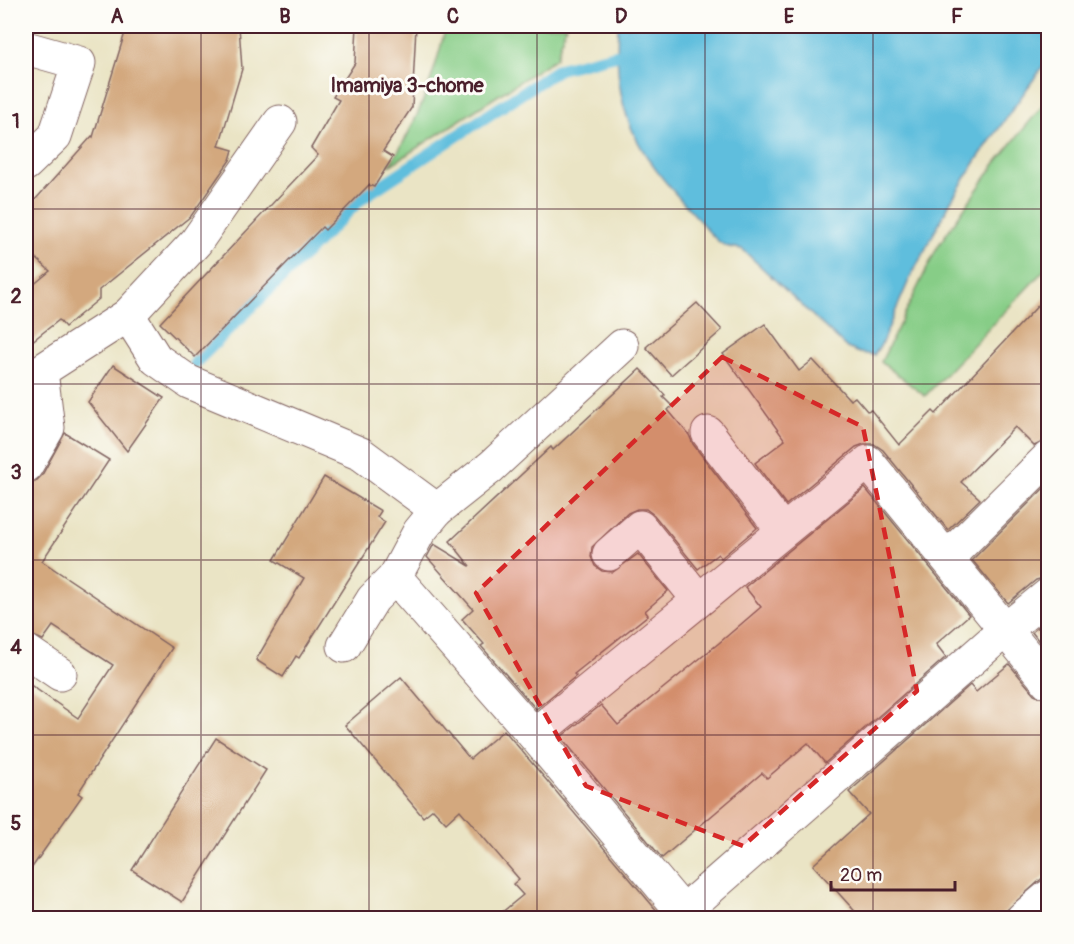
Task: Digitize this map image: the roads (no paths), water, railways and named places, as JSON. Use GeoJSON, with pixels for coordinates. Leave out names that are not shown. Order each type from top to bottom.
{"type":"FeatureCollection","features":[{"type":"Feature","properties":{"kind":"street"},"geometry":{"type":"LineString","coordinates":[[26,48],[79,63],[55,136],[26,164]]}},
{"type":"Feature","properties":{"kind":"street"},"geometry":{"type":"LineString","coordinates":[[26,466],[48,428],[33,368],[128,315],[196,242],[280,122]]}},
{"type":"Feature","properties":{"kind":"street"},"geometry":{"type":"LineString","coordinates":[[128,315],[156,359],[189,382],[361,454],[437,510]]}},
{"type":"Feature","properties":{"kind":"street"},"geometry":{"type":"LineString","coordinates":[[344,646],[373,599],[395,577],[419,532],[437,510],[491,467],[622,346]]}},
{"type":"Feature","properties":{"kind":"street"},"geometry":{"type":"LineString","coordinates":[[708,433],[783,531]]}},
{"type":"Feature","properties":{"kind":"street"},"geometry":{"type":"LineString","coordinates":[[947,558],[1048,458]]}},
{"type":"Feature","properties":{"kind":"street"},"geometry":{"type":"LineString","coordinates":[[534,735],[868,462],[1048,682]]}},
{"type":"Feature","properties":{"kind":"street"},"geometry":{"type":"LineString","coordinates":[[609,554],[640,527],[698,599]]}},
{"type":"Feature","properties":{"kind":"street"},"geometry":{"type":"LineString","coordinates":[[395,577],[534,735],[680,915],[1005,630],[1048,595]]}},
{"type":"Feature","properties":{"kind":"street"},"geometry":{"type":"LineString","coordinates":[[26,651],[60,674]]}},
{"type":"Feature","properties":{"kind":"street"},"geometry":{"type":"LineString","coordinates":[[1023,918],[1048,897]]}},
{"type":"Feature","properties":{"kind":"water"},"geometry":{"type":"Polygon","coordinates":[[[618,26],[1048,26],[1048,59],[978,158],[951,201],[909,280],[881,345],[874,355],[847,348],[742,249],[726,246],[715,239],[655,169],[631,128],[624,106],[619,83],[618,26]]]}},
{"type":"Feature","properties":{"kind":"waterway"},"geometry":{"type":"LineString","coordinates":[[195,363],[362,198],[559,69],[616,55]]}},
{"type":"Feature","properties":{"kind":"district","name":"Imamiya 3-chome"},"geometry":{"type":"Point","coordinates":[407,85]}}]}
